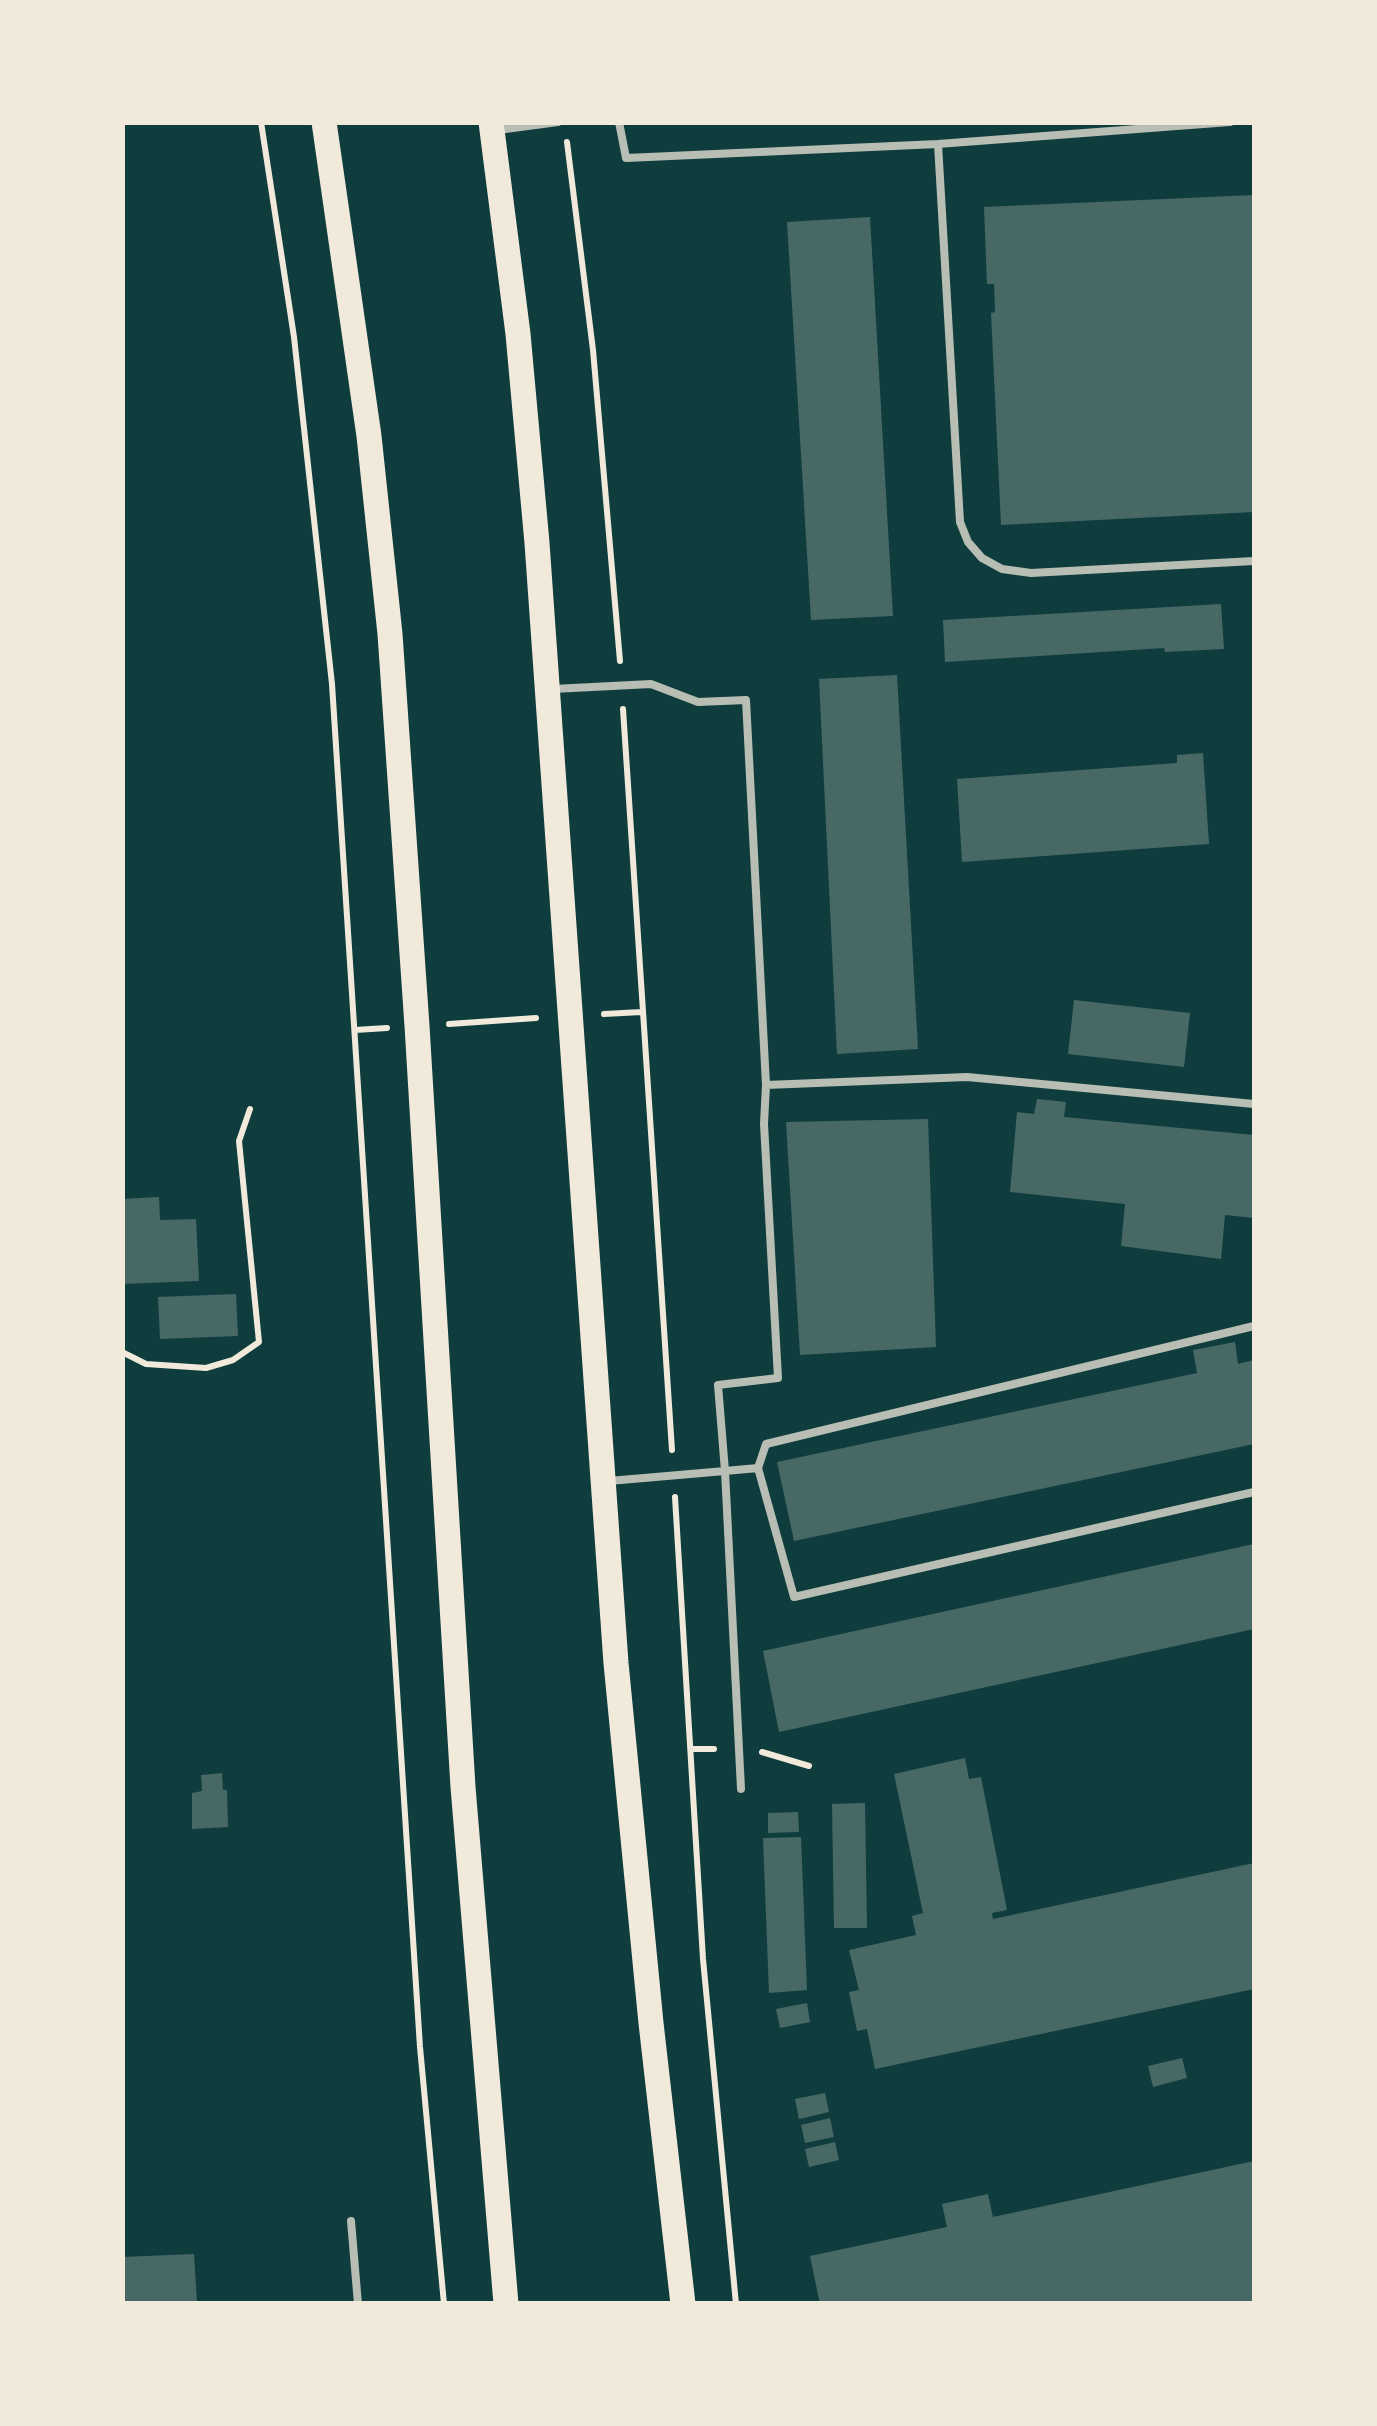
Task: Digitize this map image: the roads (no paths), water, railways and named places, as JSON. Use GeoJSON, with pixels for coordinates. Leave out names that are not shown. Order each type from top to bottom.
{"type":"FeatureCollection","features":[{"type":"Feature","properties":{"kind":"main road"},"geometry":{"type":"LineString","coordinates":[[324,122],[369,436],[390,634],[463,1787],[506,2304]]}},
{"type":"Feature","properties":{"kind":"main road"},"geometry":{"type":"LineString","coordinates":[[491,127],[528,434],[601,1482],[649,2004],[684,2304]]}},
{"type":"Feature","properties":{"kind":"lane"},"geometry":{"type":"LineString","coordinates":[[491,127],[558,122]]}},
{"type":"Feature","properties":{"kind":"lane"},"geometry":{"type":"LineString","coordinates":[[619,122],[626,158],[938,144],[1230,122]]}},
{"type":"Feature","properties":{"kind":"lane"},"geometry":{"type":"LineString","coordinates":[[938,144],[960,522],[968,542],[982,558],[1002,568],[1031,573],[1254,560]]}},
{"type":"Feature","properties":{"kind":"lane"},"geometry":{"type":"LineString","coordinates":[[548,689],[651,684],[698,702],[746,700],[778,1378],[718,1385],[742,1789]]}},
{"type":"Feature","properties":{"kind":"lane"},"geometry":{"type":"LineString","coordinates":[[766,1085],[966,1077],[1254,1104]]}},
{"type":"Feature","properties":{"kind":"lane"},"geometry":{"type":"LineString","coordinates":[[1254,1326],[766,1444],[758,1468],[794,1597],[1254,1492]]}},
{"type":"Feature","properties":{"kind":"lane"},"geometry":{"type":"LineString","coordinates":[[601,1482],[758,1468]]}},
{"type":"Feature","properties":{"kind":"lane"},"geometry":{"type":"LineString","coordinates":[[350,2221],[358,2304]]}}]}
